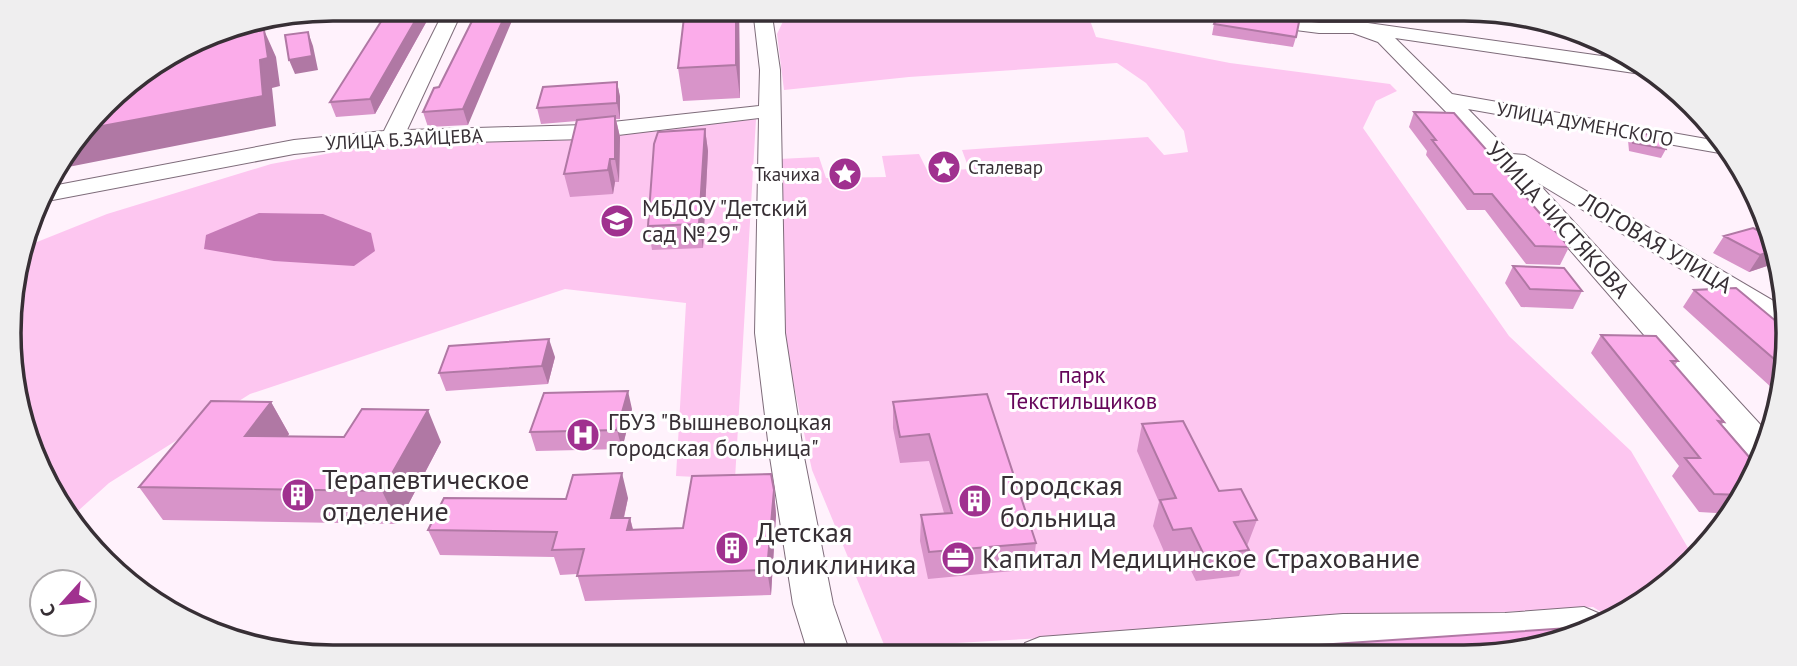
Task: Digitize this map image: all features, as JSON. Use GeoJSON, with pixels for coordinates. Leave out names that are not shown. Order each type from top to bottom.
{"type":"FeatureCollection","features":[{"type":"Feature","properties":{"kind":"street"},"geometry":{"type":"LineString","coordinates":[[392,137],[448,21]]}},
{"type":"Feature","properties":{"kind":"street"},"geometry":{"type":"LineString","coordinates":[[764,21],[770,70],[770,333],[787,457],[813,604],[826,645]]}},
{"type":"Feature","properties":{"kind":"street"},"geometry":{"type":"LineString","coordinates":[[1264,21],[1319,28],[1352,27],[1624,66]]}},
{"type":"Feature","properties":{"kind":"street"},"geometry":{"type":"LineString","coordinates":[[1352,27],[1360,21]]}},
{"type":"Feature","properties":{"kind":"street","name":"УЛИЦА ЧИСТЯКОВА"},"geometry":{"type":"LineString","coordinates":[[1352,27],[1385,38],[1492,146],[1756,441]]}},
{"type":"Feature","properties":{"kind":"street","name":"УЛИЦА ДУМЕНСКОГО"},"geometry":{"type":"LineString","coordinates":[[1445,99],[1715,147]]}},
{"type":"Feature","properties":{"kind":"street","name":"УЛИЦА Б.ЗАЙЦЕВА"},"geometry":{"type":"LineString","coordinates":[[54,193],[294,147],[392,137],[585,132],[768,111]]}},
{"type":"Feature","properties":{"kind":"street","name":"ЛОГОВАЯ УЛИЦА"},"geometry":{"type":"LineString","coordinates":[[1492,146],[1775,314]]}},
{"type":"Feature","properties":{"kind":"street"},"geometry":{"type":"LineString","coordinates":[[1179,645],[1343,632],[1561,629]]}},
{"type":"Feature","properties":{"kind":"green space","name":"парк Текстильщиков"},"geometry":{"type":"Polygon","coordinates":[[[783,21],[1090,21],[1096,37],[1230,63],[1390,84],[1397,91],[1376,101],[1363,128],[1509,336],[1631,451],[1689,550],[1654,581],[1602,613],[1593,607],[884,645],[812,470],[783,335],[779,159],[819,157],[826,178],[886,177],[882,156],[919,154],[928,172],[969,169],[962,150],[1148,137],[1164,155],[1188,152],[1184,131],[1146,83],[1117,63],[909,77],[784,90],[777,34],[783,21]]]}},
{"type":"Feature","properties":{"kind":"green space"},"geometry":{"type":"Polygon","coordinates":[[[756,119],[735,479],[676,476],[686,303],[565,289],[250,394],[109,483],[77,511],[53,471],[27,394],[22,353],[22,313],[27,272],[35,243],[107,214],[271,164],[391,142],[577,140],[756,119]]]}},
{"type":"Feature","properties":{"kind":"shaded area"},"geometry":{"type":"Polygon","coordinates":[[[259,213],[323,214],[371,233],[375,251],[354,266],[274,261],[204,249],[206,235],[259,213]]]}},
{"type":"Feature","properties":{"kind":"building"},"geometry":{"type":"Polygon","coordinates":[[[381,21],[415,21],[370,99],[330,102],[381,21]]]}},
{"type":"Feature","properties":{"kind":"building"},"geometry":{"type":"Polygon","coordinates":[[[472,21],[503,21],[463,109],[423,112],[434,88],[439,87],[472,21]]]}},
{"type":"Feature","properties":{"kind":"building"},"geometry":{"type":"Polygon","coordinates":[[[684,21],[736,21],[736,65],[678,68],[684,21]]]}},
{"type":"Feature","properties":{"kind":"building"},"geometry":{"type":"Polygon","coordinates":[[[1215,21],[1299,22],[1296,37],[1214,24],[1215,21]]]}},
{"type":"Feature","properties":{"kind":"building"},"geometry":{"type":"Polygon","coordinates":[[[264,30],[268,58],[260,60],[263,96],[98,127],[143,85],[177,63],[214,45],[264,30]]]}},
{"type":"Feature","properties":{"kind":"building"},"geometry":{"type":"Polygon","coordinates":[[[308,32],[312,56],[289,60],[285,35],[308,32]]]}},
{"type":"Feature","properties":{"kind":"building"},"geometry":{"type":"Polygon","coordinates":[[[617,82],[617,103],[537,108],[543,87],[617,82]]]}},
{"type":"Feature","properties":{"kind":"building"},"geometry":{"type":"Polygon","coordinates":[[[1414,112],[1454,113],[1569,247],[1535,246],[1492,194],[1474,194],[1414,112]]]}},
{"type":"Feature","properties":{"kind":"building"},"geometry":{"type":"Polygon","coordinates":[[[615,116],[615,159],[610,159],[608,170],[564,174],[577,120],[615,116]]]}},
{"type":"Feature","properties":{"kind":"building"},"geometry":{"type":"Polygon","coordinates":[[[705,129],[699,224],[648,226],[654,144],[658,132],[705,129]]]}},
{"type":"Feature","properties":{"kind":"building"},"geometry":{"type":"Polygon","coordinates":[[[1632,132],[1664,137],[1666,149],[1633,143],[1632,132]]]}},
{"type":"Feature","properties":{"kind":"building"},"geometry":{"type":"Polygon","coordinates":[[[1753,228],[1758,230],[1765,253],[1760,255],[1724,236],[1753,228]]]}},
{"type":"Feature","properties":{"kind":"building"},"geometry":{"type":"Polygon","coordinates":[[[1513,266],[1564,268],[1582,291],[1530,289],[1513,266]]]}},
{"type":"Feature","properties":{"kind":"building"},"geometry":{"type":"Polygon","coordinates":[[[1736,288],[1775,321],[1774,359],[1694,290],[1736,288]]]}},
{"type":"Feature","properties":{"kind":"building"},"geometry":{"type":"Polygon","coordinates":[[[1601,335],[1656,336],[1678,361],[1671,361],[1724,422],[1718,421],[1750,458],[1730,495],[1714,494],[1685,458],[1700,458],[1601,335]]]}},
{"type":"Feature","properties":{"kind":"building"},"geometry":{"type":"Polygon","coordinates":[[[549,339],[542,366],[439,373],[449,346],[549,339]]]}},
{"type":"Feature","properties":{"kind":"building"},"geometry":{"type":"Polygon","coordinates":[[[628,391],[617,430],[530,432],[544,393],[628,391]]]}},
{"type":"Feature","properties":{"kind":"building","name":"Городская больница"},"geometry":{"type":"Polygon","coordinates":[[[987,394],[1036,543],[929,552],[921,515],[952,513],[929,434],[900,437],[893,402],[987,394]]]}},
{"type":"Feature","properties":{"kind":"building"},"geometry":{"type":"Polygon","coordinates":[[[211,401],[271,402],[245,436],[344,437],[362,409],[428,410],[382,491],[139,487],[211,401]]]}},
{"type":"Feature","properties":{"kind":"building"},"geometry":{"type":"Polygon","coordinates":[[[1183,421],[1219,491],[1241,489],[1257,520],[1234,522],[1249,550],[1204,555],[1191,528],[1173,530],[1160,500],[1176,498],[1142,424],[1183,421]]]}},
{"type":"Feature","properties":{"kind":"building"},"geometry":{"type":"Polygon","coordinates":[[[622,473],[611,518],[630,518],[627,530],[683,528],[692,476],[771,474],[774,490],[767,570],[577,576],[584,549],[552,550],[557,532],[428,530],[444,498],[566,499],[573,475],[622,473]]]}},
{"type":"Feature","properties":{"kind":"building"},"geometry":{"type":"Polygon","coordinates":[[[1563,628],[1525,639],[1484,644],[1317,645],[1563,628]]]}},
{"type":"Feature","properties":{"kind":"place","name":"Сталевар"},"geometry":{"type":"Point","coordinates":[944,167]}},
{"type":"Feature","properties":{"kind":"place","name":"Ткачиха"},"geometry":{"type":"Point","coordinates":[845,174]}},
{"type":"Feature","properties":{"kind":"place","name":"МБДОУ \"Детский сад №29\""},"geometry":{"type":"Point","coordinates":[617,221]}},
{"type":"Feature","properties":{"kind":"place","name":"ГБУЗ \"Вышневолоцкая городская больница\""},"geometry":{"type":"Point","coordinates":[583,435]}},
{"type":"Feature","properties":{"kind":"place","name":"Терапевтическое отделение"},"geometry":{"type":"Point","coordinates":[298,495]}},
{"type":"Feature","properties":{"kind":"place","name":"Городская больница"},"geometry":{"type":"Point","coordinates":[975,501]}},
{"type":"Feature","properties":{"kind":"place","name":"Детская поликлиника"},"geometry":{"type":"Point","coordinates":[732,548]}},
{"type":"Feature","properties":{"kind":"place","name":"Капитал Медицинское Страхование"},"geometry":{"type":"Point","coordinates":[958,558]}}]}
